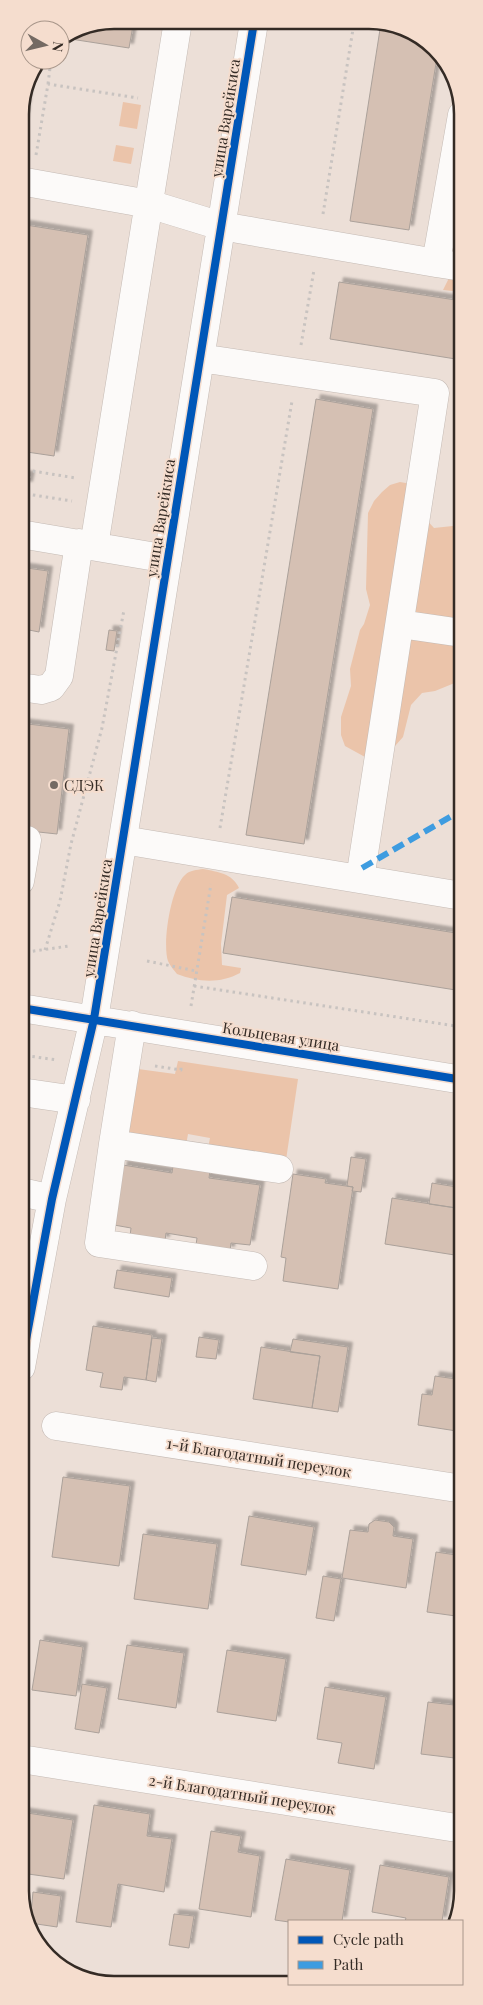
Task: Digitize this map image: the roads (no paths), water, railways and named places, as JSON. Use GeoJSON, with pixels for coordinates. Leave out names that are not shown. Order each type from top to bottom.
{"type":"FeatureCollection","features":[{"type":"Feature","properties":{"kind":"street"},"geometry":{"type":"LineString","coordinates":[[29,688],[41,690],[51,688],[60,676],[86,544],[104,482],[177,29]]}},
{"type":"Feature","properties":{"kind":"street","name":"улица Варейкиса"},"geometry":{"type":"LineString","coordinates":[[29,1323],[52,1199],[94,1019],[253,29]]}},
{"type":"Feature","properties":{"kind":"street"},"geometry":{"type":"LineString","coordinates":[[29,183],[149,204],[221,226],[449,265],[454,207]]}},
{"type":"Feature","properties":{"kind":"street"},"geometry":{"type":"LineString","coordinates":[[200,358],[435,393],[360,879]]}},
{"type":"Feature","properties":{"kind":"street"},"geometry":{"type":"LineString","coordinates":[[29,535],[168,559]]}},
{"type":"Feature","properties":{"kind":"street"},"geometry":{"type":"LineString","coordinates":[[400,624],[454,632]]}},
{"type":"Feature","properties":{"kind":"street"},"geometry":{"type":"LineString","coordinates":[[123,840],[454,895]]}},
{"type":"Feature","properties":{"kind":"street","name":"Кольцевая улица"},"geometry":{"type":"LineString","coordinates":[[29,1009],[454,1079]]}},
{"type":"Feature","properties":{"kind":"street"},"geometry":{"type":"LineString","coordinates":[[132,1025],[98,1243],[253,1266]]}},
{"type":"Feature","properties":{"kind":"street"},"geometry":{"type":"LineString","coordinates":[[29,1093],[76,1100]]}},
{"type":"Feature","properties":{"kind":"street"},"geometry":{"type":"LineString","coordinates":[[114,1144],[279,1169]]}},
{"type":"Feature","properties":{"kind":"street"},"geometry":{"type":"LineString","coordinates":[[29,1195],[52,1199]]}},
{"type":"Feature","properties":{"kind":"street","name":"1-й Благодатный переулок"},"geometry":{"type":"LineString","coordinates":[[56,1426],[454,1488]]}},
{"type":"Feature","properties":{"kind":"street","name":"2-й Благодатный переулок"},"geometry":{"type":"LineString","coordinates":[[29,1760],[454,1828]]}},
{"type":"Feature","properties":{"kind":"place","name":"СДЭК"},"geometry":{"type":"Point","coordinates":[54,785]}}]}
